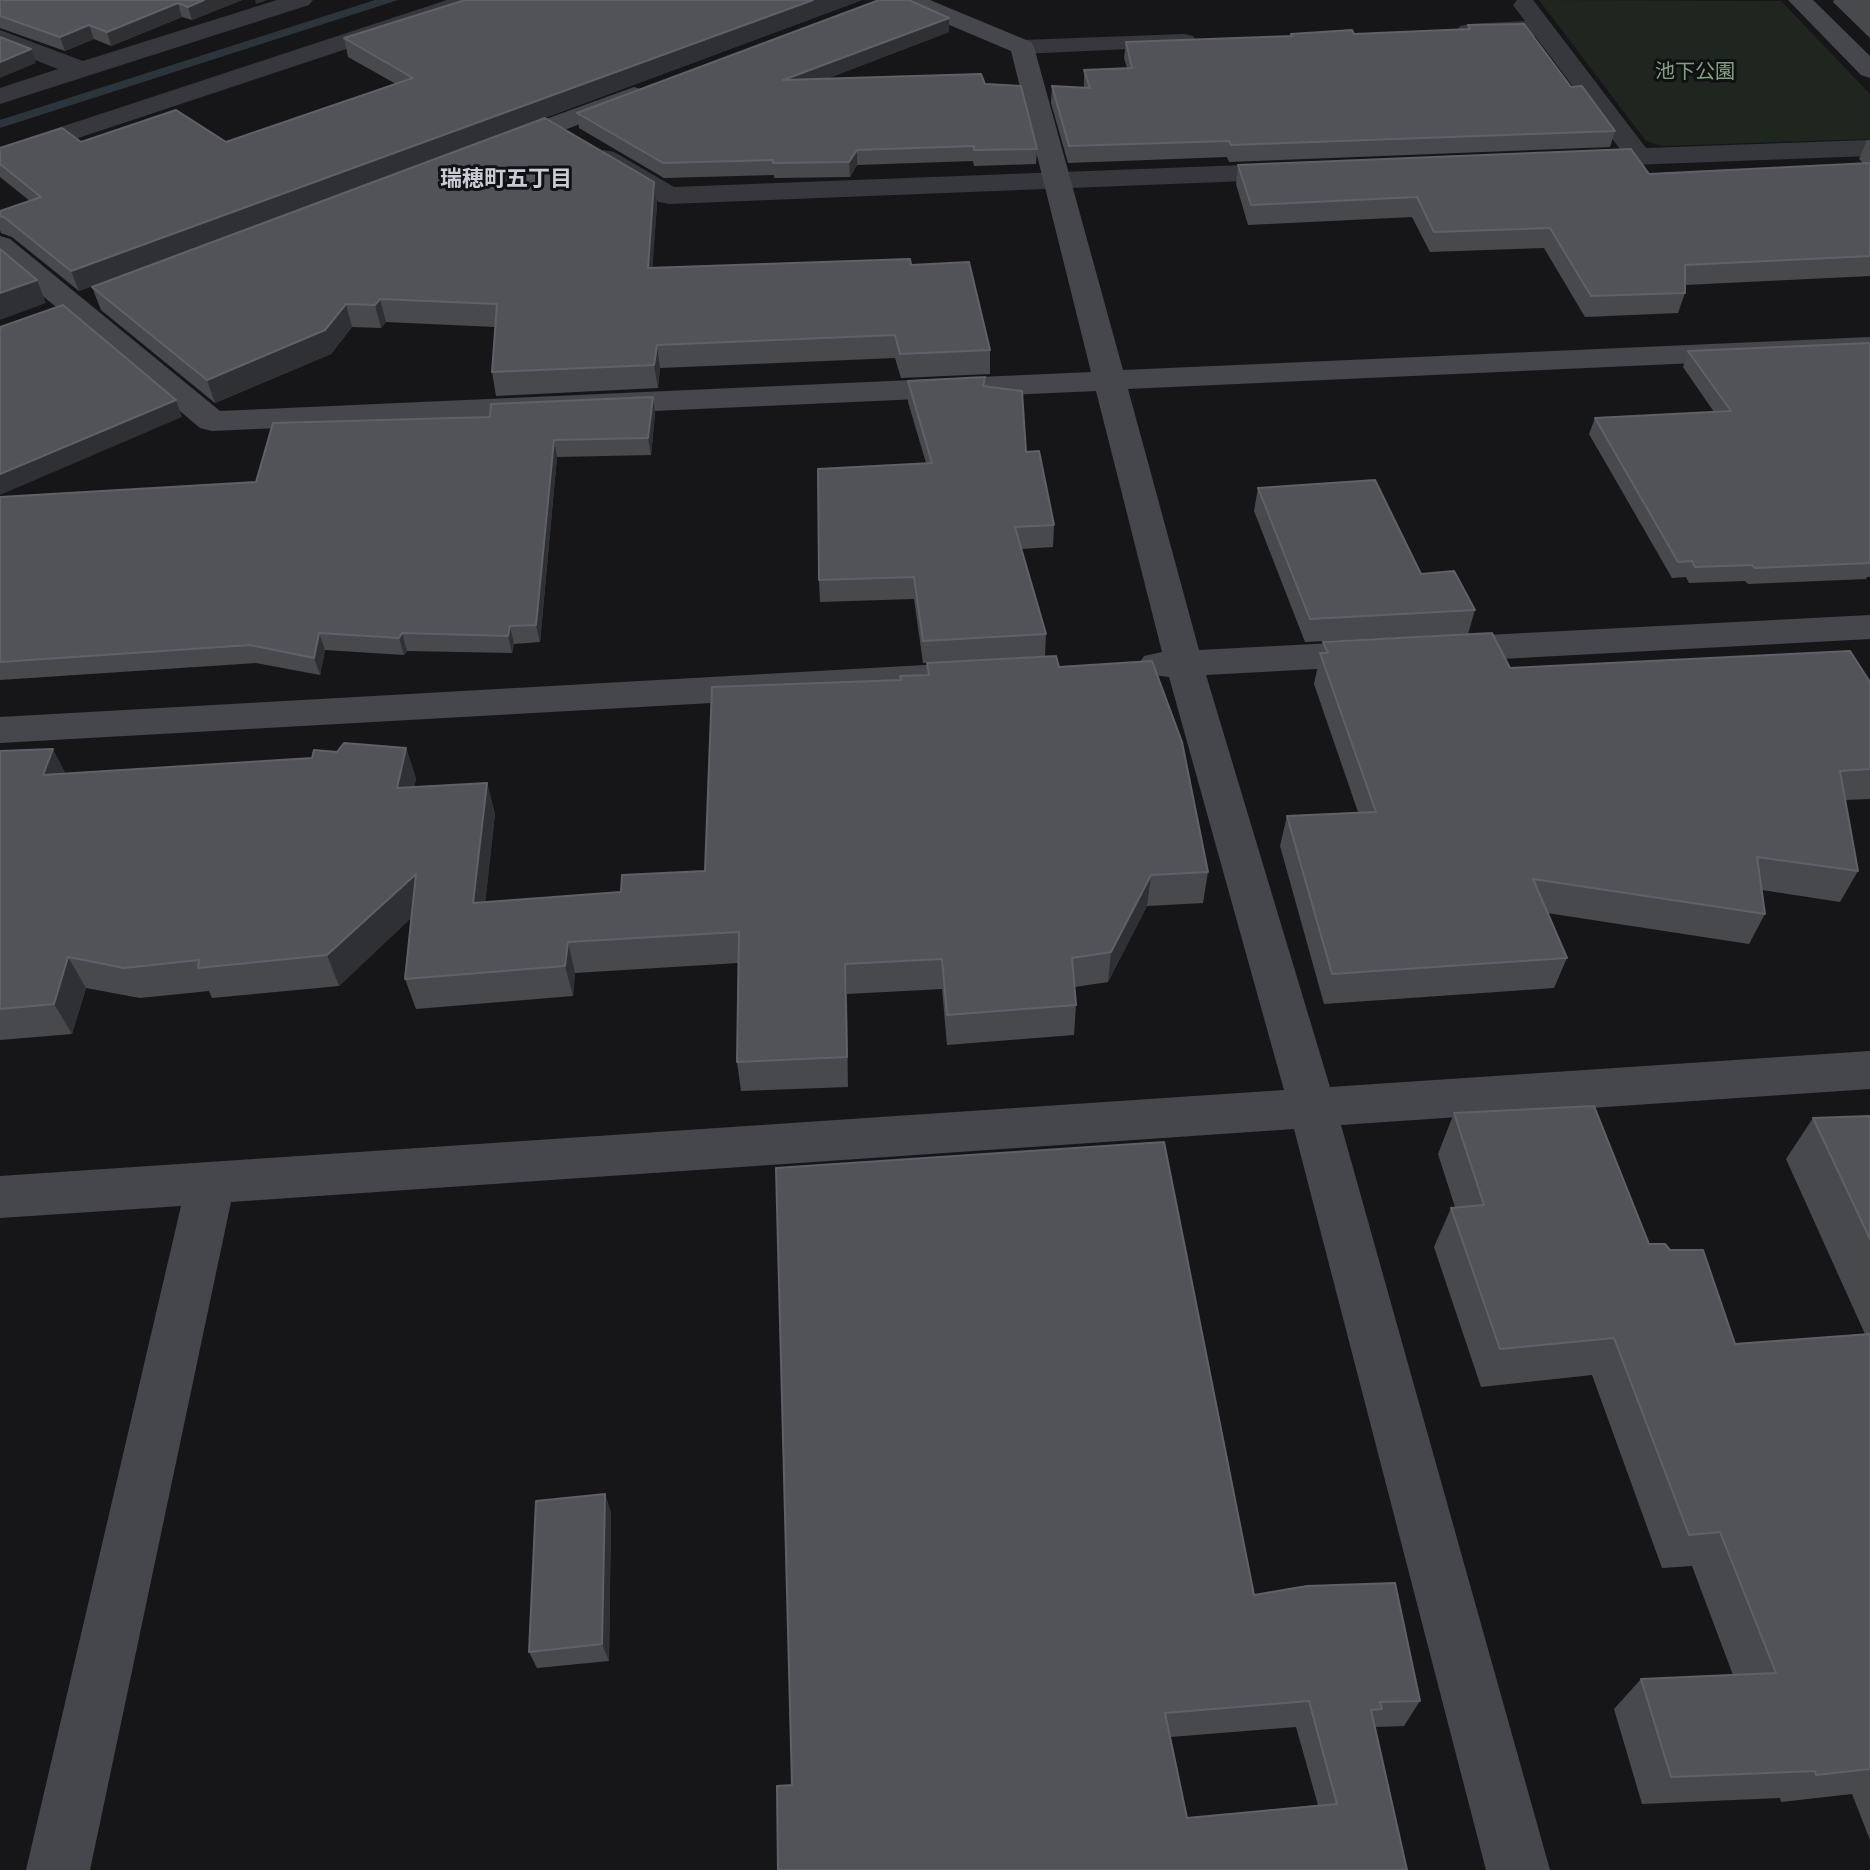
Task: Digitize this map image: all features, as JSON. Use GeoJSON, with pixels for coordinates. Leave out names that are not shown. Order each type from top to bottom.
{"type":"FeatureCollection","features":[{"type":"Feature","properties":{"kind":"street"},"geometry":{"type":"LineString","coordinates":[[0,96],[82,70],[263,4],[301,0]]}},
{"type":"Feature","properties":{"kind":"street"},"geometry":{"type":"LineString","coordinates":[[0,156],[471,0]]}},
{"type":"Feature","properties":{"kind":"street"},"geometry":{"type":"LineString","coordinates":[[910,0],[1022,47],[1211,40]]}},
{"type":"Feature","properties":{"kind":"street"},"geometry":{"type":"LineString","coordinates":[[1521,0],[1639,157]]}},
{"type":"Feature","properties":{"kind":"street"},"geometry":{"type":"LineString","coordinates":[[1800,0],[1870,70]]}},
{"type":"Feature","properties":{"kind":"street"},"geometry":{"type":"LineString","coordinates":[[1448,31],[1542,28]]}},
{"type":"Feature","properties":{"kind":"street"},"geometry":{"type":"LineString","coordinates":[[0,37],[82,70]]}},
{"type":"Feature","properties":{"kind":"street"},"geometry":{"type":"LineString","coordinates":[[1022,47],[1184,664],[1312,1106],[1518,1870]]}},
{"type":"Feature","properties":{"kind":"street"},"geometry":{"type":"LineString","coordinates":[[475,154],[652,88]]}},
{"type":"Feature","properties":{"kind":"street"},"geometry":{"type":"LineString","coordinates":[[550,126],[669,196],[1324,170]]}},
{"type":"Feature","properties":{"kind":"street"},"geometry":{"type":"LineString","coordinates":[[1544,161],[1870,148]]}},
{"type":"Feature","properties":{"kind":"street"},"geometry":{"type":"LineString","coordinates":[[0,245],[59,312],[212,421],[1870,346]]}},
{"type":"Feature","properties":{"kind":"street"},"geometry":{"type":"LineString","coordinates":[[59,312],[103,295]]}},
{"type":"Feature","properties":{"kind":"street"},"geometry":{"type":"LineString","coordinates":[[1121,667],[1870,627]]}},
{"type":"Feature","properties":{"kind":"street"},"geometry":{"type":"LineString","coordinates":[[0,730],[994,674]]}},
{"type":"Feature","properties":{"kind":"street"},"geometry":{"type":"LineString","coordinates":[[0,1197],[1870,1070]]}},
{"type":"Feature","properties":{"kind":"street"},"geometry":{"type":"LineString","coordinates":[[58,1870],[211,1182]]}},
{"type":"Feature","properties":{"kind":"green space","name":"池下公園"},"geometry":{"type":"Polygon","coordinates":[[[1539,0],[1781,1],[1870,94],[1870,139],[1661,146],[1646,141],[1539,0]]]}},
{"type":"Feature","properties":{"kind":"shaded area"},"geometry":{"type":"Polygon","coordinates":[[[375,0],[398,0],[0,128],[0,120],[375,0]]]}},
{"type":"Feature","properties":{"kind":"building"},"geometry":{"type":"Polygon","coordinates":[[[0,0],[204,0],[188,7],[178,3],[107,32],[89,25],[60,37],[0,16],[0,0]]]}},
{"type":"Feature","properties":{"kind":"building"},"geometry":{"type":"Polygon","coordinates":[[[465,0],[813,0],[71,271],[0,216],[0,211],[41,197],[0,164],[0,148],[62,128],[81,142],[176,110],[226,142],[413,78],[344,38],[465,0]]]}},
{"type":"Feature","properties":{"kind":"building"},"geometry":{"type":"Polygon","coordinates":[[[879,0],[909,0],[949,18],[783,80],[981,74],[985,84],[1021,86],[1037,149],[974,150],[974,146],[857,150],[849,162],[773,163],[773,160],[663,163],[577,113],[879,0]]]}},
{"type":"Feature","properties":{"kind":"building"},"geometry":{"type":"Polygon","coordinates":[[[1524,24],[1571,87],[1582,86],[1615,131],[1231,145],[1229,141],[1069,146],[1052,86],[1090,88],[1084,70],[1132,68],[1126,42],[1292,36],[1352,30],[1354,34],[1470,29],[1468,25],[1524,24]]]}},
{"type":"Feature","properties":{"kind":"building"},"geometry":{"type":"Polygon","coordinates":[[[0,37],[31,49],[0,62],[0,37]]]}},
{"type":"Feature","properties":{"kind":"building"},"geometry":{"type":"Polygon","coordinates":[[[545,118],[654,182],[648,268],[910,259],[911,265],[969,262],[990,350],[900,354],[895,335],[657,345],[654,365],[492,372],[497,304],[380,299],[375,305],[346,304],[325,330],[207,380],[92,287],[545,118]]]}},
{"type":"Feature","properties":{"kind":"building"},"geometry":{"type":"Polygon","coordinates":[[[1631,149],[1649,174],[1870,163],[1870,256],[1685,265],[1685,293],[1591,296],[1550,228],[1434,232],[1417,197],[1251,205],[1238,165],[1631,149]]]}},
{"type":"Feature","properties":{"kind":"building"},"geometry":{"type":"Polygon","coordinates":[[[0,249],[37,280],[0,293],[0,249]]]}},
{"type":"Feature","properties":{"kind":"building"},"geometry":{"type":"Polygon","coordinates":[[[63,305],[176,400],[0,474],[0,327],[63,305]]]}},
{"type":"Feature","properties":{"kind":"building"},"geometry":{"type":"Polygon","coordinates":[[[1870,343],[1870,563],[1755,568],[1752,565],[1695,567],[1692,561],[1678,562],[1595,418],[1731,411],[1688,351],[1870,343]]]}},
{"type":"Feature","properties":{"kind":"building"},"geometry":{"type":"Polygon","coordinates":[[[985,377],[983,386],[1022,391],[1026,452],[1039,451],[1054,525],[1015,527],[1046,634],[923,641],[914,577],[819,580],[818,469],[932,463],[908,381],[985,377]]]}},
{"type":"Feature","properties":{"kind":"building"},"geometry":{"type":"Polygon","coordinates":[[[653,397],[648,438],[554,440],[536,625],[510,626],[508,636],[402,633],[399,638],[319,633],[314,658],[250,645],[0,662],[0,497],[256,482],[273,423],[490,417],[491,404],[653,397]]]}},
{"type":"Feature","properties":{"kind":"building"},"geometry":{"type":"Polygon","coordinates":[[[1375,480],[1421,574],[1454,571],[1475,610],[1310,619],[1258,488],[1375,480]]]}},
{"type":"Feature","properties":{"kind":"building"},"geometry":{"type":"Polygon","coordinates":[[[1492,633],[1510,668],[1850,651],[1870,682],[1870,769],[1840,771],[1858,871],[1757,857],[1765,914],[1533,879],[1567,958],[1332,974],[1287,816],[1376,812],[1320,653],[1328,653],[1323,642],[1492,633]]]}},
{"type":"Feature","properties":{"kind":"building"},"geometry":{"type":"Polygon","coordinates":[[[1056,656],[1059,667],[1152,661],[1182,742],[1208,872],[1151,875],[1111,952],[1072,958],[1076,1005],[947,1015],[942,959],[845,964],[847,1057],[737,1062],[739,932],[568,942],[565,966],[405,979],[416,874],[327,955],[198,968],[199,960],[124,968],[68,957],[54,1004],[0,1009],[0,751],[53,749],[43,775],[312,758],[314,750],[337,752],[344,743],[406,748],[397,788],[487,783],[473,903],[621,892],[622,875],[705,871],[712,687],[901,680],[900,676],[929,675],[927,663],[1056,656]]]}},
{"type":"Feature","properties":{"kind":"building"},"geometry":{"type":"Polygon","coordinates":[[[1594,1106],[1649,1244],[1665,1244],[1670,1250],[1703,1250],[1735,1344],[1870,1334],[1870,1769],[1816,1775],[1815,1771],[1671,1777],[1641,1679],[1776,1673],[1720,1532],[1689,1535],[1614,1338],[1500,1349],[1451,1208],[1484,1205],[1454,1113],[1594,1106]]]}},
{"type":"Feature","properties":{"kind":"building"},"geometry":{"type":"Polygon","coordinates":[[[1870,1116],[1870,1239],[1813,1118],[1870,1116]]]}},
{"type":"Feature","properties":{"kind":"building"},"geometry":{"type":"Polygon","coordinates":[[[1164,1142],[1254,1595],[1307,1586],[1395,1583],[1420,1701],[1380,1702],[1382,1709],[1371,1710],[1407,1870],[778,1870],[777,1786],[792,1785],[776,1168],[1164,1142]],[[1309,1701],[1165,1713],[1187,1818],[1337,1804],[1309,1701]]]}},
{"type":"Feature","properties":{"kind":"building"},"geometry":{"type":"Polygon","coordinates":[[[605,1494],[602,1644],[529,1652],[536,1501],[605,1494]]]}},
{"type":"Feature","properties":{"kind":"district","name":"瑞穂町五丁目"},"geometry":{"type":"Point","coordinates":[506,179]}}]}
